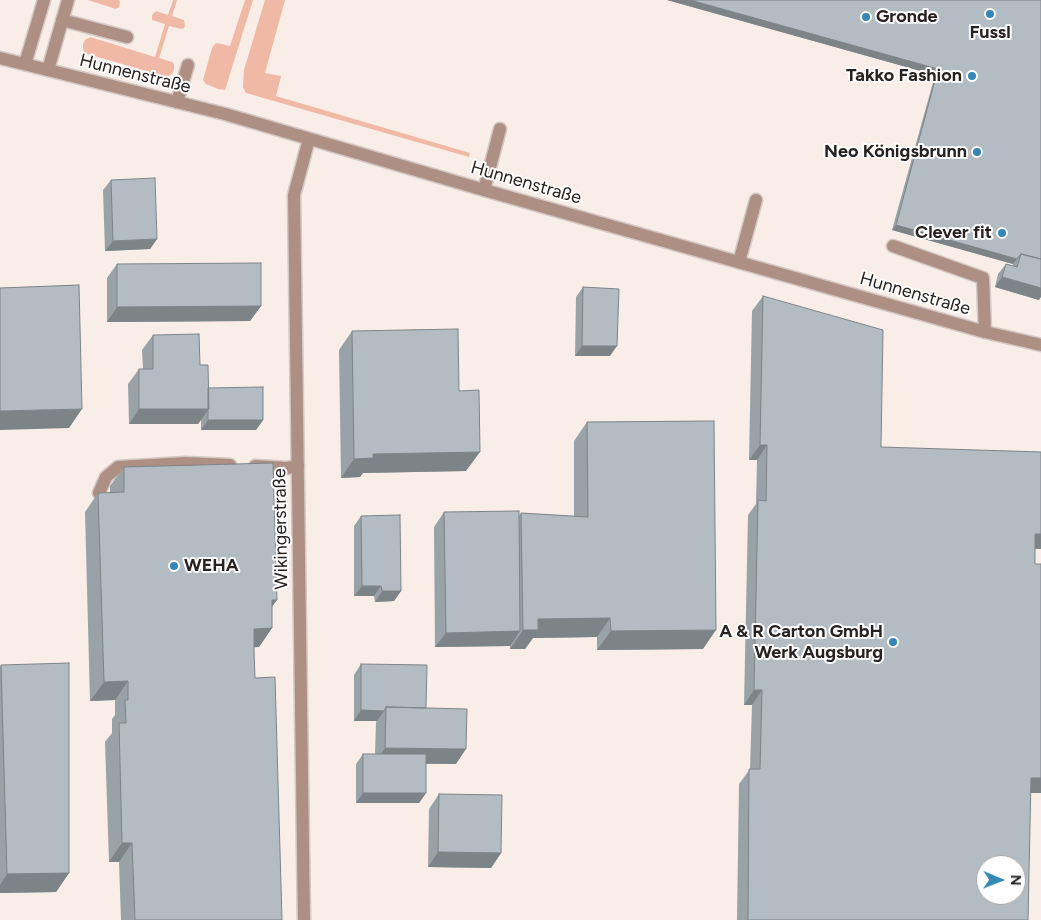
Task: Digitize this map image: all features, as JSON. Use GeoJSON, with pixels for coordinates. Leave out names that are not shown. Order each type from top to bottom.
{"type":"FeatureCollection","features":[{"type":"Feature","properties":{"kind":"street"},"geometry":{"type":"LineString","coordinates":[[25,64],[44,0]]}},
{"type":"Feature","properties":{"kind":"street"},"geometry":{"type":"LineString","coordinates":[[48,70],[68,0]]}},
{"type":"Feature","properties":{"kind":"street"},"geometry":{"type":"LineString","coordinates":[[62,20],[127,38]]}},
{"type":"Feature","properties":{"kind":"street","name":"Hunnenstraße"},"geometry":{"type":"LineString","coordinates":[[0,58],[225,114],[484,190],[985,332],[1041,345]]}},
{"type":"Feature","properties":{"kind":"street"},"geometry":{"type":"LineString","coordinates":[[177,102],[188,65]]}},
{"type":"Feature","properties":{"kind":"street"},"geometry":{"type":"LineString","coordinates":[[484,190],[500,129]]}},
{"type":"Feature","properties":{"kind":"street","name":"Wikingerstraße"},"geometry":{"type":"LineString","coordinates":[[304,920],[294,195],[309,139]]}},
{"type":"Feature","properties":{"kind":"street"},"geometry":{"type":"LineString","coordinates":[[739,262],[756,200]]}},
{"type":"Feature","properties":{"kind":"street"},"geometry":{"type":"LineString","coordinates":[[893,246],[983,278],[985,332]]}},
{"type":"Feature","properties":{"kind":"street"},"geometry":{"type":"LineString","coordinates":[[99,493],[106,477],[118,467],[184,463],[286,468],[298,466]]}},
{"type":"Feature","properties":{"kind":"shaded area"},"geometry":{"type":"Polygon","coordinates":[[[88,0],[119,0],[120,2],[119,7],[116,9],[88,0]]]}},
{"type":"Feature","properties":{"kind":"shaded area"},"geometry":{"type":"Polygon","coordinates":[[[173,0],[177,0],[172,16],[184,20],[185,26],[181,29],[169,26],[159,58],[174,64],[173,73],[167,77],[84,53],[83,44],[90,37],[155,57],[165,24],[152,20],[152,15],[156,11],[168,15],[173,0]]]}},
{"type":"Feature","properties":{"kind":"shaded area"},"geometry":{"type":"Polygon","coordinates":[[[245,0],[253,0],[225,90],[218,89],[206,84],[203,80],[212,48],[217,43],[230,46],[245,0]]]}},
{"type":"Feature","properties":{"kind":"shaded area"},"geometry":{"type":"Polygon","coordinates":[[[265,0],[285,0],[265,73],[281,76],[276,96],[470,153],[469,157],[246,93],[243,87],[244,70],[265,0]]]}},
{"type":"Feature","properties":{"kind":"building","name":"Neo Königsbrunn"},"geometry":{"type":"Polygon","coordinates":[[[690,0],[1041,0],[1041,259],[1021,254],[1017,259],[896,225],[938,69],[690,0]]]}},
{"type":"Feature","properties":{"kind":"building"},"geometry":{"type":"Polygon","coordinates":[[[155,178],[157,239],[113,241],[111,180],[155,178]]]}},
{"type":"Feature","properties":{"kind":"building"},"geometry":{"type":"Polygon","coordinates":[[[1021,254],[1041,259],[1041,288],[1002,277],[1006,264],[1017,267],[1021,254]]]}},
{"type":"Feature","properties":{"kind":"building"},"geometry":{"type":"Polygon","coordinates":[[[261,263],[261,306],[117,307],[117,264],[261,263]]]}},
{"type":"Feature","properties":{"kind":"building"},"geometry":{"type":"Polygon","coordinates":[[[79,285],[82,409],[0,411],[0,288],[79,285]]]}},
{"type":"Feature","properties":{"kind":"building"},"geometry":{"type":"Polygon","coordinates":[[[583,287],[619,289],[617,346],[582,346],[583,287]]]}},
{"type":"Feature","properties":{"kind":"building","name":"A & R Carton GmbH Werk Augsburg"},"geometry":{"type":"Polygon","coordinates":[[[763,296],[883,330],[881,447],[1041,452],[1041,534],[1035,534],[1035,564],[1041,564],[1041,778],[1031,778],[1028,920],[748,920],[749,769],[760,769],[762,690],[754,690],[758,500],[766,501],[767,445],[760,445],[763,296]]]}},
{"type":"Feature","properties":{"kind":"building"},"geometry":{"type":"Polygon","coordinates":[[[458,329],[459,391],[479,390],[480,452],[373,454],[373,458],[354,459],[352,331],[458,329]]]}},
{"type":"Feature","properties":{"kind":"building"},"geometry":{"type":"Polygon","coordinates":[[[199,334],[200,365],[208,365],[209,409],[139,409],[139,369],[153,369],[153,335],[199,334]]]}},
{"type":"Feature","properties":{"kind":"building"},"geometry":{"type":"Polygon","coordinates":[[[263,387],[263,420],[208,420],[208,388],[263,387]]]}},
{"type":"Feature","properties":{"kind":"building"},"geometry":{"type":"Polygon","coordinates":[[[714,421],[716,630],[611,631],[610,618],[538,619],[538,630],[523,630],[521,513],[588,517],[587,422],[714,421]]]}},
{"type":"Feature","properties":{"kind":"building"},"geometry":{"type":"Polygon","coordinates":[[[273,463],[277,600],[272,600],[272,628],[254,629],[254,653],[255,678],[275,677],[282,920],[135,920],[132,843],[122,843],[119,723],[126,723],[125,700],[128,700],[128,681],[104,682],[98,493],[124,492],[124,467],[273,463]]]}},
{"type":"Feature","properties":{"kind":"building"},"geometry":{"type":"Polygon","coordinates":[[[519,511],[520,631],[446,633],[444,512],[519,511]]]}},
{"type":"Feature","properties":{"kind":"building"},"geometry":{"type":"Polygon","coordinates":[[[400,515],[401,591],[382,591],[381,586],[362,586],[361,516],[400,515]]]}},
{"type":"Feature","properties":{"kind":"building"},"geometry":{"type":"Polygon","coordinates":[[[69,663],[69,873],[7,874],[1,665],[69,663]]]}},
{"type":"Feature","properties":{"kind":"building"},"geometry":{"type":"Polygon","coordinates":[[[361,664],[427,665],[426,708],[386,707],[384,711],[361,710],[361,664]]]}},
{"type":"Feature","properties":{"kind":"building"},"geometry":{"type":"Polygon","coordinates":[[[386,707],[467,709],[466,749],[385,748],[386,707]]]}},
{"type":"Feature","properties":{"kind":"building"},"geometry":{"type":"Polygon","coordinates":[[[363,754],[426,754],[426,793],[363,793],[363,754]]]}},
{"type":"Feature","properties":{"kind":"building"},"geometry":{"type":"Polygon","coordinates":[[[439,794],[502,795],[501,853],[438,852],[439,794]]]}},
{"type":"Feature","properties":{"kind":"place","name":"Fussl"},"geometry":{"type":"Point","coordinates":[990,14]}},
{"type":"Feature","properties":{"kind":"place","name":"Gronde"},"geometry":{"type":"Point","coordinates":[866,17]}},
{"type":"Feature","properties":{"kind":"place","name":"Takko Fashion"},"geometry":{"type":"Point","coordinates":[972,76]}},
{"type":"Feature","properties":{"kind":"place","name":"Neo Königsbrunn"},"geometry":{"type":"Point","coordinates":[977,152]}},
{"type":"Feature","properties":{"kind":"place","name":"Clever fit"},"geometry":{"type":"Point","coordinates":[1002,233]}},
{"type":"Feature","properties":{"kind":"place","name":"WEHA"},"geometry":{"type":"Point","coordinates":[174,566]}},
{"type":"Feature","properties":{"kind":"place","name":"A & R Carton GmbH Werk Augsburg"},"geometry":{"type":"Point","coordinates":[893,642]}}]}
